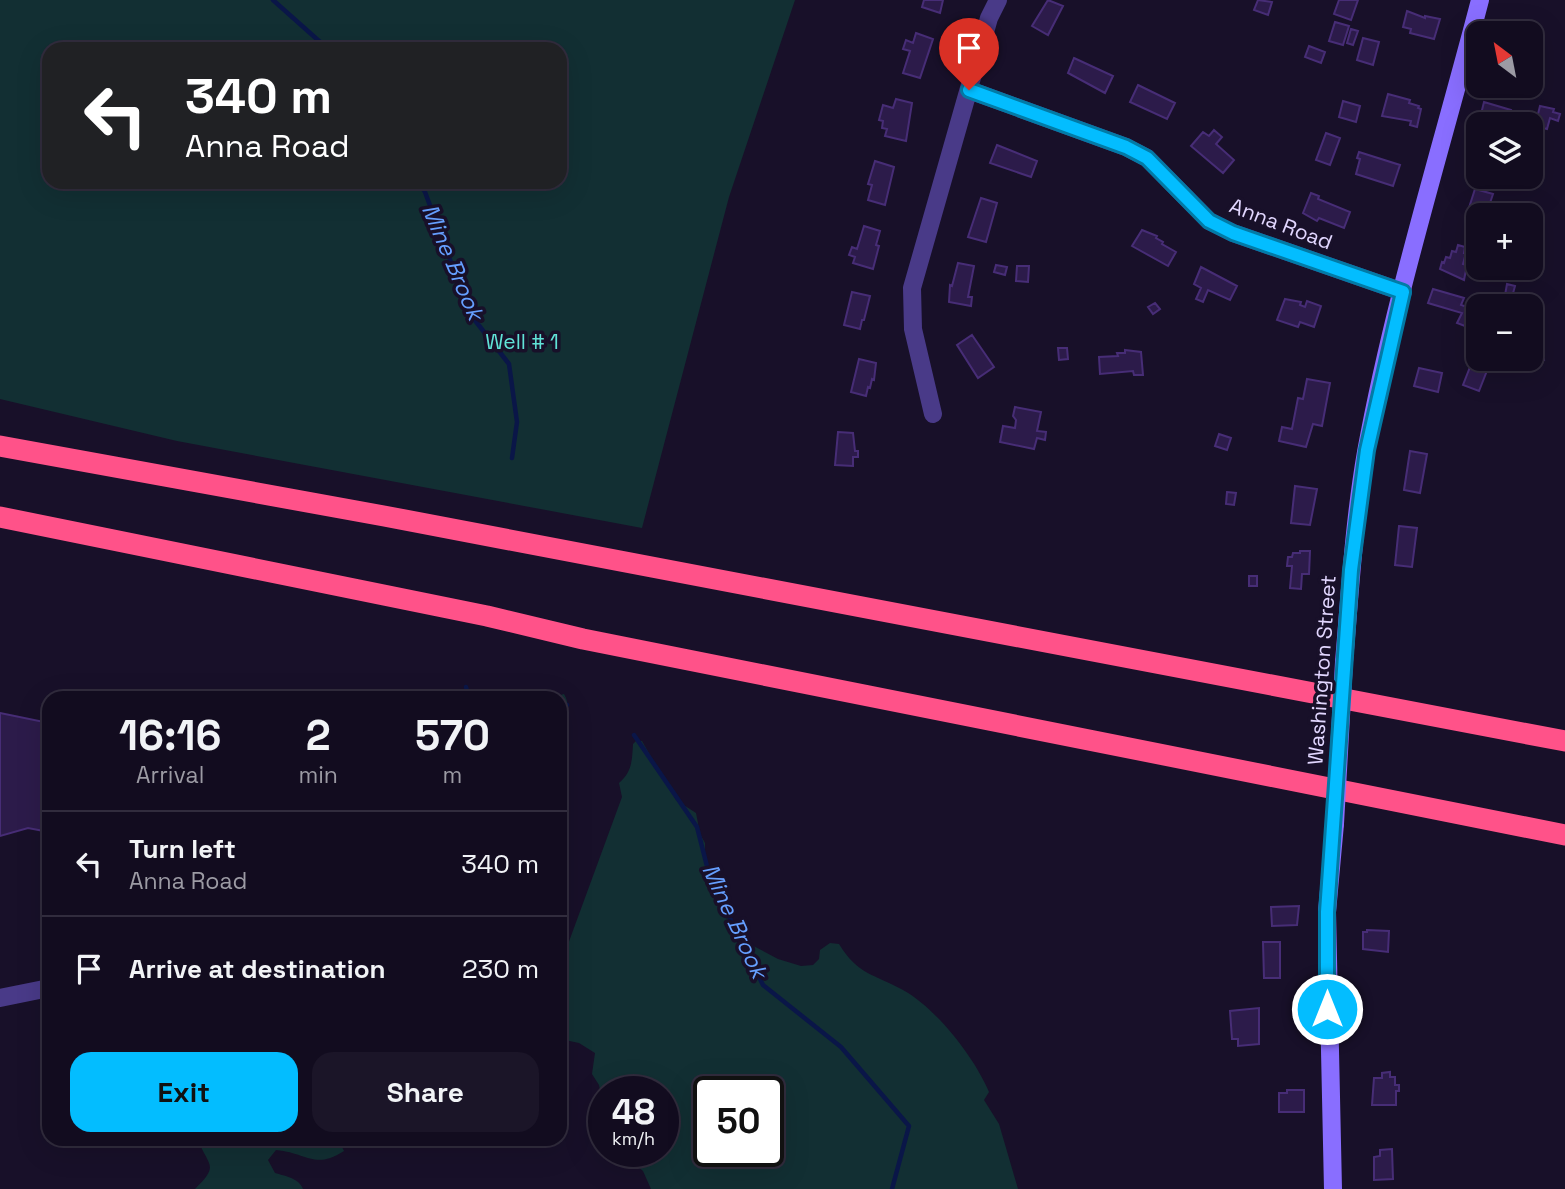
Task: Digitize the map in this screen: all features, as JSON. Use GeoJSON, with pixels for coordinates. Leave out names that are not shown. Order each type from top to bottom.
{"type":"FeatureCollection","features":[{"type":"Feature","properties":{"kind":"highway"},"geometry":{"type":"LineString","coordinates":[[0,446],[1565,741]]}},
{"type":"Feature","properties":{"kind":"highway"},"geometry":{"type":"LineString","coordinates":[[0,517],[455,610],[583,639],[1565,835]]}},
{"type":"Feature","properties":{"kind":"main road","name":"Washington Street"},"geometry":{"type":"LineString","coordinates":[[1333,1189],[1327,912],[1344,662],[1359,499],[1384,370],[1480,0]]}},
{"type":"Feature","properties":{"kind":"street"},"geometry":{"type":"LineString","coordinates":[[933,414],[913,328],[912,288],[989,18],[998,0]]}},
{"type":"Feature","properties":{"kind":"street","name":"Anna Road"},"geometry":{"type":"LineString","coordinates":[[969,90],[1126,147],[1147,158],[1209,221],[1233,233],[1403,292]]}},
{"type":"Feature","properties":{"kind":"street"},"geometry":{"type":"LineString","coordinates":[[0,998],[42,989]]}},
{"type":"Feature","properties":{"kind":"green space","name":"Well # 1"},"geometry":{"type":"Polygon","coordinates":[[[0,0],[795,0],[729,197],[642,528],[177,441],[0,399],[0,0]]]}},
{"type":"Feature","properties":{"kind":"green space"},"geometry":{"type":"Polygon","coordinates":[[[642,741],[676,800],[696,813],[700,834],[705,843],[705,865],[724,909],[744,941],[778,959],[801,966],[813,965],[819,959],[820,950],[830,943],[839,944],[860,968],[916,998],[941,1021],[974,1064],[989,1092],[984,1100],[999,1124],[1018,1189],[651,1189],[638,1167],[679,1167],[679,1076],[593,1076],[595,1053],[579,1043],[567,1040],[567,947],[622,797],[619,783],[629,770],[633,744],[642,741]]]}},
{"type":"Feature","properties":{"kind":"green space"},"geometry":{"type":"Polygon","coordinates":[[[201,1146],[342,1146],[344,1151],[334,1157],[318,1160],[276,1150],[268,1160],[275,1173],[295,1180],[303,1189],[195,1189],[210,1169],[201,1146]]]}},
{"type":"Feature","properties":{"kind":"building"},"geometry":{"type":"Polygon","coordinates":[[[924,0],[943,0],[940,13],[922,7],[924,0]]]}},
{"type":"Feature","properties":{"kind":"building"},"geometry":{"type":"Polygon","coordinates":[[[1048,0],[1063,6],[1048,35],[1032,26],[1048,0]]]}},
{"type":"Feature","properties":{"kind":"building"},"geometry":{"type":"Polygon","coordinates":[[[1258,0],[1272,2],[1268,15],[1254,10],[1258,0]]]}},
{"type":"Feature","properties":{"kind":"building"},"geometry":{"type":"Polygon","coordinates":[[[1339,0],[1358,0],[1351,20],[1334,14],[1339,0]]]}},
{"type":"Feature","properties":{"kind":"building"},"geometry":{"type":"Polygon","coordinates":[[[1407,11],[1425,18],[1440,19],[1434,39],[1410,33],[1411,29],[1403,27],[1407,11]]]}},
{"type":"Feature","properties":{"kind":"building"},"geometry":{"type":"Polygon","coordinates":[[[1335,22],[1349,26],[1343,45],[1329,41],[1335,22]]]}},
{"type":"Feature","properties":{"kind":"building"},"geometry":{"type":"Polygon","coordinates":[[[1351,29],[1358,31],[1353,45],[1347,43],[1351,29]]]}},
{"type":"Feature","properties":{"kind":"building"},"geometry":{"type":"Polygon","coordinates":[[[916,33],[933,39],[920,78],[903,73],[910,51],[903,49],[906,40],[913,43],[916,33]]]}},
{"type":"Feature","properties":{"kind":"building"},"geometry":{"type":"Polygon","coordinates":[[[1363,38],[1379,42],[1373,65],[1357,60],[1363,38]]]}},
{"type":"Feature","properties":{"kind":"building"},"geometry":{"type":"Polygon","coordinates":[[[1309,46],[1325,52],[1321,63],[1305,57],[1309,46]]]}},
{"type":"Feature","properties":{"kind":"building"},"geometry":{"type":"Polygon","coordinates":[[[1074,58],[1113,76],[1105,93],[1068,73],[1074,58]]]}},
{"type":"Feature","properties":{"kind":"building"},"geometry":{"type":"Polygon","coordinates":[[[1138,85],[1175,103],[1167,119],[1130,102],[1138,85]]]}},
{"type":"Feature","properties":{"kind":"building"},"geometry":{"type":"Polygon","coordinates":[[[1388,94],[1410,100],[1409,103],[1419,106],[1421,109],[1417,127],[1410,125],[1411,121],[1382,116],[1388,94]]]}},
{"type":"Feature","properties":{"kind":"building"},"geometry":{"type":"Polygon","coordinates":[[[896,99],[912,103],[906,141],[885,136],[887,129],[882,128],[883,121],[879,120],[883,105],[893,108],[896,99]]]}},
{"type":"Feature","properties":{"kind":"building"},"geometry":{"type":"Polygon","coordinates":[[[1343,101],[1360,106],[1356,122],[1339,117],[1343,101]]]}},
{"type":"Feature","properties":{"kind":"building"},"geometry":{"type":"Polygon","coordinates":[[[1484,102],[1511,110],[1510,112],[1482,112],[1484,102]]]}},
{"type":"Feature","properties":{"kind":"building"},"geometry":{"type":"Polygon","coordinates":[[[1540,106],[1554,109],[1553,112],[1560,114],[1558,121],[1550,118],[1547,129],[1543,128],[1543,112],[1538,112],[1540,106]]]}},
{"type":"Feature","properties":{"kind":"building"},"geometry":{"type":"Polygon","coordinates":[[[1214,130],[1222,137],[1216,144],[1234,160],[1223,173],[1191,146],[1203,132],[1209,136],[1214,130]]]}},
{"type":"Feature","properties":{"kind":"building"},"geometry":{"type":"Polygon","coordinates":[[[1326,133],[1340,138],[1330,165],[1316,160],[1326,133]]]}},
{"type":"Feature","properties":{"kind":"building"},"geometry":{"type":"Polygon","coordinates":[[[997,145],[1037,161],[1031,177],[990,163],[997,145]]]}},
{"type":"Feature","properties":{"kind":"building"},"geometry":{"type":"Polygon","coordinates":[[[1359,152],[1400,165],[1393,186],[1356,174],[1359,152]]]}},
{"type":"Feature","properties":{"kind":"building"},"geometry":{"type":"Polygon","coordinates":[[[875,161],[894,167],[885,205],[868,200],[872,185],[868,184],[875,161]]]}},
{"type":"Feature","properties":{"kind":"building"},"geometry":{"type":"Polygon","coordinates":[[[1475,189],[1493,194],[1490,203],[1470,203],[1475,189]]]}},
{"type":"Feature","properties":{"kind":"building"},"geometry":{"type":"Polygon","coordinates":[[[1311,193],[1319,196],[1318,199],[1350,212],[1344,228],[1319,218],[1317,221],[1303,213],[1311,193]]]}},
{"type":"Feature","properties":{"kind":"building"},"geometry":{"type":"Polygon","coordinates":[[[981,198],[997,203],[986,242],[968,237],[981,198]]]}},
{"type":"Feature","properties":{"kind":"building"},"geometry":{"type":"Polygon","coordinates":[[[864,226],[880,231],[873,269],[853,263],[855,257],[849,255],[852,247],[857,249],[864,226]]]}},
{"type":"Feature","properties":{"kind":"building"},"geometry":{"type":"Polygon","coordinates":[[[1142,230],[1157,236],[1162,244],[1176,252],[1168,266],[1132,246],[1142,230]]]}},
{"type":"Feature","properties":{"kind":"building"},"geometry":{"type":"Polygon","coordinates":[[[1458,245],[1465,247],[1464,280],[1440,269],[1446,257],[1450,258],[1452,251],[1456,252],[1458,245]]]}},
{"type":"Feature","properties":{"kind":"building"},"geometry":{"type":"Polygon","coordinates":[[[958,263],[974,266],[968,297],[972,297],[971,306],[949,302],[950,285],[952,286],[958,263]]]}},
{"type":"Feature","properties":{"kind":"building"},"geometry":{"type":"Polygon","coordinates":[[[996,265],[1007,267],[1005,275],[994,272],[996,265]]]}},
{"type":"Feature","properties":{"kind":"building"},"geometry":{"type":"Polygon","coordinates":[[[1017,266],[1029,266],[1028,282],[1016,281],[1017,266]]]}},
{"type":"Feature","properties":{"kind":"building"},"geometry":{"type":"Polygon","coordinates":[[[1201,267],[1237,286],[1230,300],[1208,290],[1203,302],[1196,299],[1201,288],[1194,284],[1201,267]]]}},
{"type":"Feature","properties":{"kind":"building"},"geometry":{"type":"Polygon","coordinates":[[[1507,284],[1515,286],[1513,294],[1505,294],[1507,284]]]}},
{"type":"Feature","properties":{"kind":"building"},"geometry":{"type":"Polygon","coordinates":[[[1433,289],[1464,298],[1461,305],[1466,307],[1466,326],[1457,323],[1462,313],[1428,303],[1433,289]]]}},
{"type":"Feature","properties":{"kind":"building"},"geometry":{"type":"Polygon","coordinates":[[[852,292],[870,296],[860,329],[844,325],[852,292]]]}},
{"type":"Feature","properties":{"kind":"building"},"geometry":{"type":"Polygon","coordinates":[[[1285,299],[1301,302],[1300,305],[1305,307],[1307,301],[1321,306],[1314,327],[1300,322],[1298,327],[1277,320],[1285,299]]]}},
{"type":"Feature","properties":{"kind":"building"},"geometry":{"type":"Polygon","coordinates":[[[1155,303],[1160,309],[1153,314],[1148,307],[1155,303]]]}},
{"type":"Feature","properties":{"kind":"building"},"geometry":{"type":"Polygon","coordinates":[[[972,335],[994,367],[978,378],[957,345],[972,335]]]}},
{"type":"Feature","properties":{"kind":"building"},"geometry":{"type":"Polygon","coordinates":[[[1058,348],[1067,348],[1068,359],[1059,360],[1058,348]]]}},
{"type":"Feature","properties":{"kind":"building"},"geometry":{"type":"Polygon","coordinates":[[[1125,350],[1141,352],[1143,375],[1134,375],[1133,371],[1100,374],[1099,357],[1118,356],[1117,353],[1125,353],[1125,350]]]}},
{"type":"Feature","properties":{"kind":"building"},"geometry":{"type":"Polygon","coordinates":[[[859,359],[876,363],[874,380],[872,379],[870,388],[868,387],[866,396],[851,392],[859,359]]]}},
{"type":"Feature","properties":{"kind":"building"},"geometry":{"type":"Polygon","coordinates":[[[1419,368],[1442,373],[1438,392],[1414,386],[1419,368]]]}},
{"type":"Feature","properties":{"kind":"building"},"geometry":{"type":"Polygon","coordinates":[[[1468,371],[1487,371],[1479,391],[1463,385],[1468,371]]]}},
{"type":"Feature","properties":{"kind":"building"},"geometry":{"type":"Polygon","coordinates":[[[1307,379],[1330,383],[1322,426],[1313,424],[1306,447],[1279,441],[1282,427],[1292,429],[1298,398],[1303,399],[1307,379]]]}},
{"type":"Feature","properties":{"kind":"building"},"geometry":{"type":"Polygon","coordinates":[[[1015,407],[1041,412],[1037,431],[1046,432],[1045,440],[1037,438],[1034,449],[1000,442],[1003,426],[1015,428],[1015,407]]]}},
{"type":"Feature","properties":{"kind":"building"},"geometry":{"type":"Polygon","coordinates":[[[838,432],[853,433],[858,457],[853,457],[853,466],[835,465],[838,432]]]}},
{"type":"Feature","properties":{"kind":"building"},"geometry":{"type":"Polygon","coordinates":[[[1219,434],[1231,438],[1227,450],[1215,446],[1219,434]]]}},
{"type":"Feature","properties":{"kind":"building"},"geometry":{"type":"Polygon","coordinates":[[[1410,451],[1427,454],[1420,493],[1404,490],[1410,451]]]}},
{"type":"Feature","properties":{"kind":"building"},"geometry":{"type":"Polygon","coordinates":[[[1295,486],[1317,489],[1310,525],[1291,523],[1295,486]]]}},
{"type":"Feature","properties":{"kind":"building"},"geometry":{"type":"Polygon","coordinates":[[[1227,492],[1236,493],[1234,505],[1226,504],[1227,492]]]}},
{"type":"Feature","properties":{"kind":"building"},"geometry":{"type":"Polygon","coordinates":[[[1399,526],[1417,528],[1412,567],[1395,565],[1399,526]]]}},
{"type":"Feature","properties":{"kind":"building"},"geometry":{"type":"Polygon","coordinates":[[[1300,551],[1310,551],[1309,574],[1302,574],[1301,589],[1290,588],[1292,566],[1287,566],[1288,557],[1300,551]]]}},
{"type":"Feature","properties":{"kind":"building"},"geometry":{"type":"Polygon","coordinates":[[[1249,576],[1257,576],[1257,586],[1249,586],[1249,576]]]}},
{"type":"Feature","properties":{"kind":"building"},"geometry":{"type":"Polygon","coordinates":[[[0,713],[42,722],[42,831],[28,828],[0,836],[0,713]]]}},
{"type":"Feature","properties":{"kind":"building"},"geometry":{"type":"Polygon","coordinates":[[[1299,906],[1297,925],[1272,926],[1271,907],[1299,906]]]}},
{"type":"Feature","properties":{"kind":"building"},"geometry":{"type":"Polygon","coordinates":[[[1389,931],[1388,952],[1363,949],[1363,932],[1389,931]]]}},
{"type":"Feature","properties":{"kind":"building"},"geometry":{"type":"Polygon","coordinates":[[[1263,942],[1280,942],[1280,978],[1264,978],[1263,942]]]}},
{"type":"Feature","properties":{"kind":"building"},"geometry":{"type":"Polygon","coordinates":[[[1259,1008],[1259,1044],[1238,1046],[1238,1039],[1232,1039],[1230,1011],[1259,1008]]]}},
{"type":"Feature","properties":{"kind":"building"},"geometry":{"type":"Polygon","coordinates":[[[1390,1072],[1390,1077],[1395,1077],[1395,1085],[1399,1085],[1396,1105],[1372,1105],[1374,1078],[1382,1078],[1382,1073],[1390,1072]]]}},
{"type":"Feature","properties":{"kind":"building"},"geometry":{"type":"Polygon","coordinates":[[[1287,1090],[1304,1090],[1304,1112],[1279,1112],[1279,1093],[1287,1093],[1287,1090]]]}},
{"type":"Feature","properties":{"kind":"building"},"geometry":{"type":"Polygon","coordinates":[[[1392,1149],[1393,1179],[1374,1180],[1374,1157],[1380,1156],[1380,1150],[1392,1149]]]}},
{"type":"Feature","properties":{"kind":"waterway","name":"Mine Brook"},"geometry":{"type":"LineString","coordinates":[[273,0],[320,42]]}},
{"type":"Feature","properties":{"kind":"waterway","name":"Mine Brook"},"geometry":{"type":"LineString","coordinates":[[423,189],[470,314],[509,364],[517,422],[512,458]]}},
{"type":"Feature","properties":{"kind":"waterway","name":"Mine Brook"},"geometry":{"type":"LineString","coordinates":[[466,687],[467,691]]}},
{"type":"Feature","properties":{"kind":"waterway","name":"Mine Brook"},"geometry":{"type":"LineString","coordinates":[[634,735],[697,827],[710,878],[763,985],[841,1047],[909,1126],[892,1189]]}},
{"type":"Feature","properties":{"kind":"route"},"geometry":{"type":"LineString","coordinates":[[969,90],[1126,147],[1147,158],[1209,221],[1233,233],[1403,292],[1367,450],[1351,570],[1327,912],[1327,1009]]}}]}
